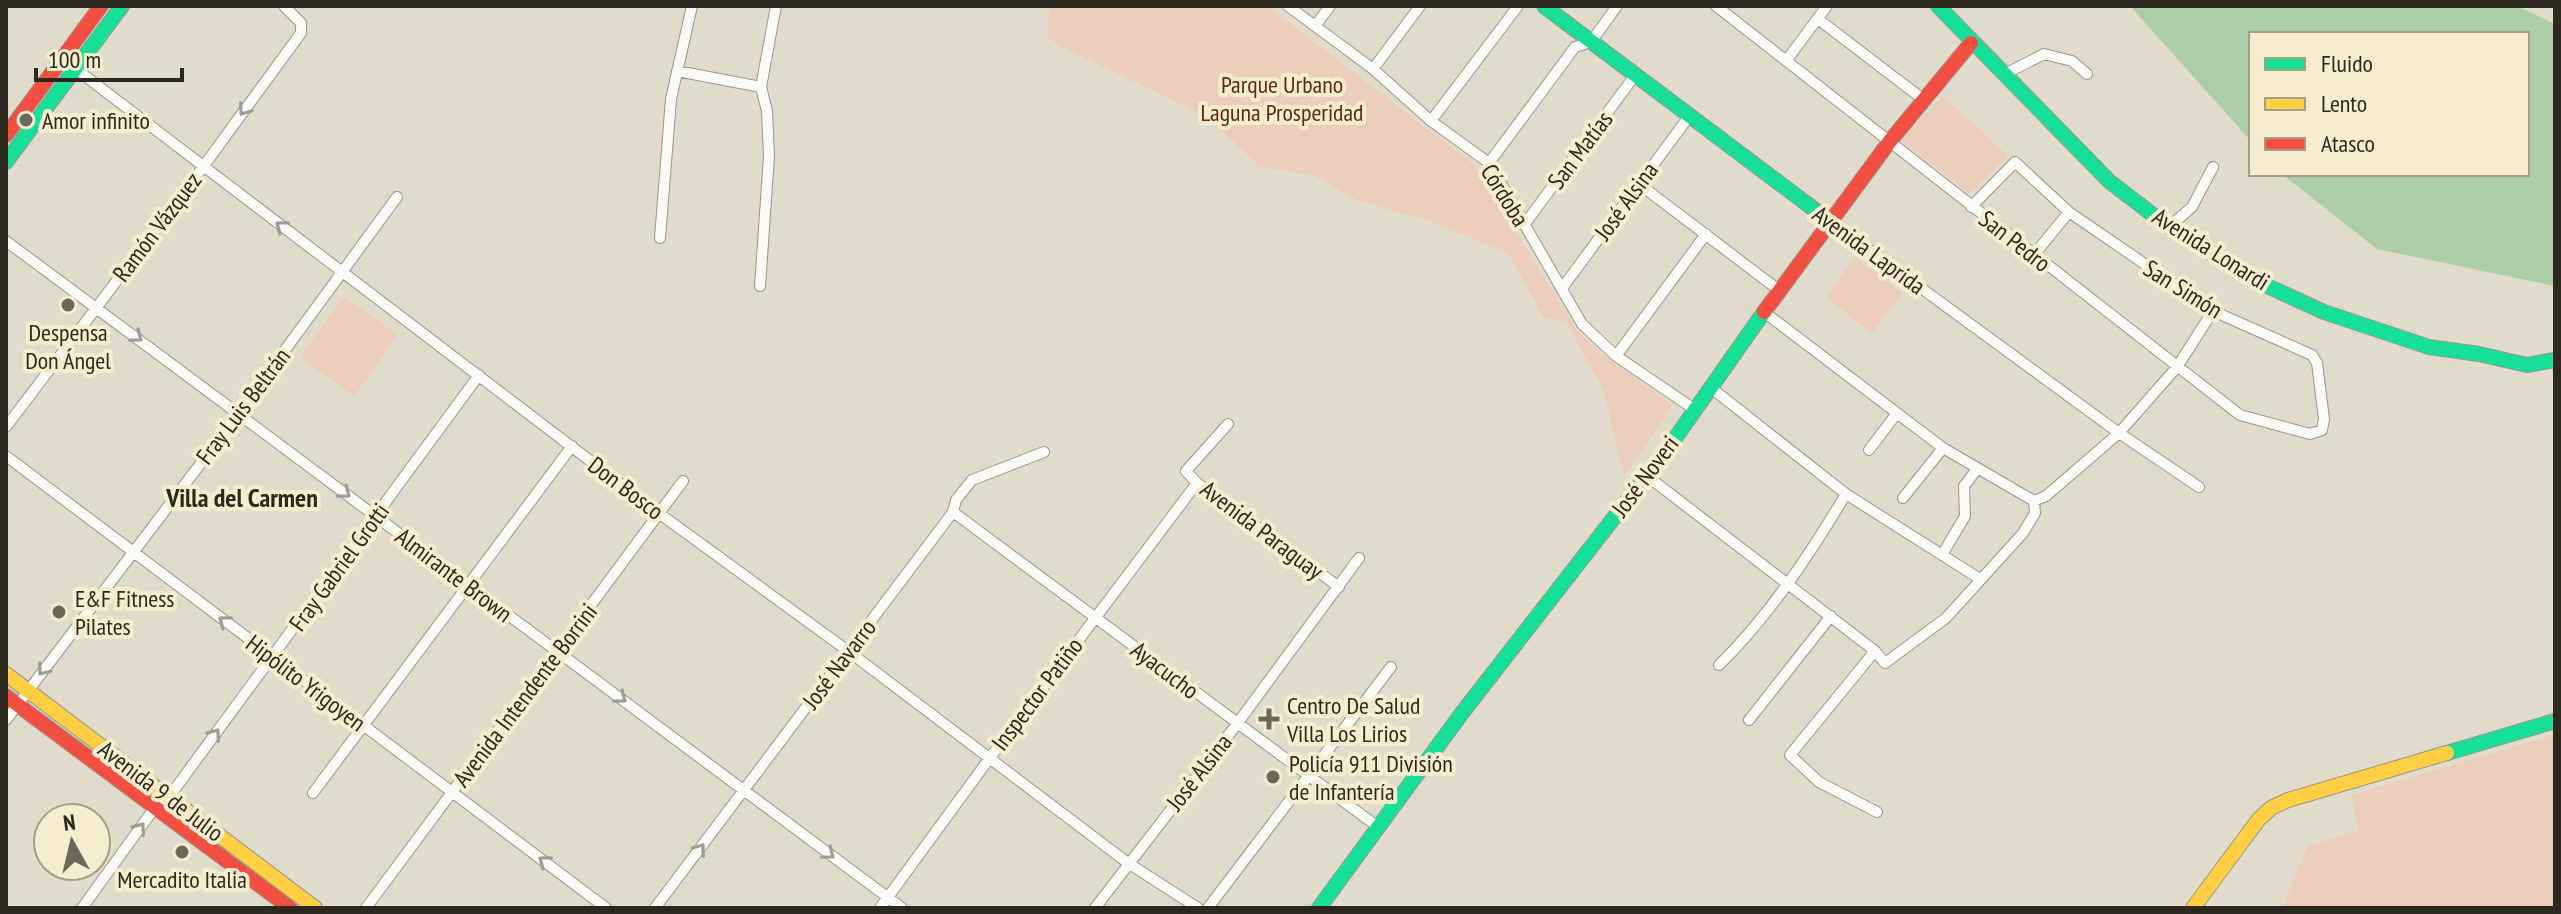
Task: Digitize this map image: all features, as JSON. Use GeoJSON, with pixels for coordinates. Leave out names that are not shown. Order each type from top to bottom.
{"type":"FeatureCollection","features":[{"type":"Feature","properties":{"kind":"street","name":"Ramón Vázquez"},"geometry":{"type":"LineString","coordinates":[[6,427],[301,33],[301,23],[284,6]]}},
{"type":"Feature","properties":{"kind":"street"},"geometry":{"type":"LineString","coordinates":[[660,238],[671,99],[692,6]]}},
{"type":"Feature","properties":{"kind":"street"},"geometry":{"type":"LineString","coordinates":[[760,286],[769,156],[767,111],[761,87],[776,6]]}},
{"type":"Feature","properties":{"kind":"street","name":"Córdoba"},"geometry":{"type":"LineString","coordinates":[[1288,6],[1373,69],[1431,121],[1489,163],[1582,324],[1616,356],[1694,409]]}},
{"type":"Feature","properties":{"kind":"street"},"geometry":{"type":"LineString","coordinates":[[1315,26],[1330,6]]}},
{"type":"Feature","properties":{"kind":"street"},"geometry":{"type":"LineString","coordinates":[[1373,69],[1420,6]]}},
{"type":"Feature","properties":{"kind":"street"},"geometry":{"type":"LineString","coordinates":[[1431,121],[1518,6]]}},
{"type":"Feature","properties":{"kind":"street","name":"Avenida Laprida"},"geometry":{"type":"LineString","coordinates":[[1544,6],[1831,222],[2119,433],[2199,487]]}},
{"type":"Feature","properties":{"kind":"street"},"geometry":{"type":"LineString","coordinates":[[1489,163],[1575,47],[1591,42],[1617,6]]}},
{"type":"Feature","properties":{"kind":"street","name":"San Pedro"},"geometry":{"type":"LineString","coordinates":[[1716,6],[2240,415],[2310,434],[2322,430],[2324,419]]}},
{"type":"Feature","properties":{"kind":"street"},"geometry":{"type":"LineString","coordinates":[[1786,61],[1827,6]]}},
{"type":"Feature","properties":{"kind":"street","name":"Avenida Lonardi"},"geometry":{"type":"LineString","coordinates":[[1938,6],[2110,182],[2169,227],[2252,279],[2324,312],[2429,347],[2527,365],[2555,360]]}},
{"type":"Feature","properties":{"kind":"street"},"geometry":{"type":"LineString","coordinates":[[6,135],[99,7],[117,12],[6,162]]}},
{"type":"Feature","properties":{"kind":"street"},"geometry":{"type":"LineString","coordinates":[[1818,19],[1924,100]]}},
{"type":"Feature","properties":{"kind":"street","name":"José Noveri"},"geometry":{"type":"LineString","coordinates":[[1319,908],[1462,713],[1647,476],[1890,141],[1971,43]]}},
{"type":"Feature","properties":{"kind":"street"},"geometry":{"type":"LineString","coordinates":[[2003,75],[2044,54],[2072,61],[2087,74]]}},
{"type":"Feature","properties":{"kind":"street","name":"Don Bosco"},"geometry":{"type":"LineString","coordinates":[[61,58],[660,514],[848,651],[1128,863],[1198,908]]}},
{"type":"Feature","properties":{"kind":"street"},"geometry":{"type":"LineString","coordinates":[[677,71],[761,87]]}},
{"type":"Feature","properties":{"kind":"street","name":"San Matías"},"geometry":{"type":"LineString","coordinates":[[1524,225],[1636,74]]}},
{"type":"Feature","properties":{"kind":"street","name":"José Alsina"},"geometry":{"type":"LineString","coordinates":[[1563,287],[1690,115]]}},
{"type":"Feature","properties":{"kind":"street","name":"San Simón"},"geometry":{"type":"LineString","coordinates":[[1971,207],[2015,162],[2069,212],[2213,311],[2312,355],[2317,363],[2324,419]]}},
{"type":"Feature","properties":{"kind":"street"},"geometry":{"type":"LineString","coordinates":[[2169,227],[2192,207],[2213,167]]}},
{"type":"Feature","properties":{"kind":"street"},"geometry":{"type":"LineString","coordinates":[[1639,184],[1780,291]]}},
{"type":"Feature","properties":{"kind":"street","name":"Fray Luis Beltrán"},"geometry":{"type":"LineString","coordinates":[[6,720],[12,700],[28,691],[344,273],[397,197]]}},
{"type":"Feature","properties":{"kind":"street"},"geometry":{"type":"LineString","coordinates":[[2033,256],[2069,212]]}},
{"type":"Feature","properties":{"kind":"street"},"geometry":{"type":"LineString","coordinates":[[1616,356],[1706,234]]}},
{"type":"Feature","properties":{"kind":"street","name":"Almirante Brown"},"geometry":{"type":"LineString","coordinates":[[6,241],[902,908]]}},
{"type":"Feature","properties":{"kind":"street"},"geometry":{"type":"LineString","coordinates":[[2034,501],[2046,496],[2119,433],[2177,367],[2213,311]]}},
{"type":"Feature","properties":{"kind":"street"},"geometry":{"type":"LineString","coordinates":[[1764,312],[1943,448],[2034,501]]}},
{"type":"Feature","properties":{"kind":"street","name":"Fray Gabriel Grotti"},"geometry":{"type":"LineString","coordinates":[[82,908],[479,375]]}},
{"type":"Feature","properties":{"kind":"street"},"geometry":{"type":"LineString","coordinates":[[1710,387],[1846,494],[1980,579]]}},
{"type":"Feature","properties":{"kind":"street"},"geometry":{"type":"LineString","coordinates":[[1869,450],[1897,413]]}},
{"type":"Feature","properties":{"kind":"street","name":"Avenida Paraguay"},"geometry":{"type":"LineString","coordinates":[[1228,424],[1186,471],[1197,483],[1339,587]]}},
{"type":"Feature","properties":{"kind":"street"},"geometry":{"type":"LineString","coordinates":[[313,793],[572,446]]}},
{"type":"Feature","properties":{"kind":"street"},"geometry":{"type":"LineString","coordinates":[[1903,498],[1943,448]]}},
{"type":"Feature","properties":{"kind":"street","name":"José Navarro"},"geometry":{"type":"LineString","coordinates":[[655,908],[953,512],[956,500],[972,480],[1044,452]]}},
{"type":"Feature","properties":{"kind":"street","name":"Hipólito Yrigoyen"},"geometry":{"type":"LineString","coordinates":[[6,456],[606,908]]}},
{"type":"Feature","properties":{"kind":"street"},"geometry":{"type":"LineString","coordinates":[[1942,555],[1965,516],[1964,486],[1977,469]]}},
{"type":"Feature","properties":{"kind":"street"},"geometry":{"type":"LineString","coordinates":[[1647,476],[1788,582],[1875,651],[1885,663],[1946,618],[2023,533],[2035,513],[2034,501]]}},
{"type":"Feature","properties":{"kind":"street","name":"Avenida Intendente Borrini"},"geometry":{"type":"LineString","coordinates":[[366,908],[683,481]]}},
{"type":"Feature","properties":{"kind":"street","name":"Inspector Patiño"},"geometry":{"type":"LineString","coordinates":[[880,908],[1197,483]]}},
{"type":"Feature","properties":{"kind":"street"},"geometry":{"type":"LineString","coordinates":[[1719,665],[1740,645],[1807,559],[1846,494]]}},
{"type":"Feature","properties":{"kind":"street","name":"Ayacucho"},"geometry":{"type":"LineString","coordinates":[[953,512],[1378,827]]}},
{"type":"Feature","properties":{"kind":"street","name":"José Alsina"},"geometry":{"type":"LineString","coordinates":[[1095,908],[1237,724],[1359,558]]}},
{"type":"Feature","properties":{"kind":"street"},"geometry":{"type":"LineString","coordinates":[[1749,720],[1831,616]]}},
{"type":"Feature","properties":{"kind":"street"},"geometry":{"type":"LineString","coordinates":[[1875,651],[1790,755],[1819,782],[1877,812]]}},
{"type":"Feature","properties":{"kind":"street"},"geometry":{"type":"LineString","coordinates":[[1208,908],[1391,667]]}},
{"type":"Feature","properties":{"kind":"street","name":"Avenida 9 de Julio"},"geometry":{"type":"LineString","coordinates":[[6,674],[290,908]]}},
{"type":"Feature","properties":{"kind":"street","name":"Avenida 9 de Julio"},"geometry":{"type":"LineString","coordinates":[[12,700],[315,908]]}},
{"type":"Feature","properties":{"kind":"street"},"geometry":{"type":"LineString","coordinates":[[2193,908],[2259,819],[2271,808],[2288,800],[2555,721]]}},
{"type":"Feature","properties":{"kind":"green space","name":"Parque Urbano Laguna Prosperidad"},"geometry":{"type":"Polygon","coordinates":[[[1049,6],[1267,6],[1473,164],[1577,331],[1602,354],[1673,406],[1624,476],[1604,391],[1566,322],[1544,318],[1509,254],[1432,222],[1357,200],[1315,176],[1259,166],[1208,117],[1060,46],[1048,37],[1049,6]]]}},
{"type":"Feature","properties":{"kind":"green space"},"geometry":{"type":"Polygon","coordinates":[[[1943,96],[2008,156],[1970,194],[1902,140],[1943,96]]]}},
{"type":"Feature","properties":{"kind":"green space"},"geometry":{"type":"Polygon","coordinates":[[[1855,257],[1902,293],[1872,334],[1826,297],[1855,257]]]}},
{"type":"Feature","properties":{"kind":"green space"},"geometry":{"type":"Polygon","coordinates":[[[344,297],[398,335],[354,396],[300,357],[344,297]]]}},
{"type":"Feature","properties":{"kind":"green space"},"geometry":{"type":"Polygon","coordinates":[[[2555,735],[2555,908],[2282,908],[2308,846],[2358,830],[2352,795],[2555,735]]]}},
{"type":"Feature","properties":{"kind":"shaded area"},"geometry":{"type":"Polygon","coordinates":[[[2130,6],[2517,6],[2555,24],[2555,286],[2377,249],[2285,176],[2529,176],[2529,32],[2249,32],[2249,139],[2130,6]]]}},
{"type":"Feature","properties":{"kind":"traffic: fast"},"geometry":{"type":"LineString","coordinates":[[6,162],[122,6]]}},
{"type":"Feature","properties":{"kind":"traffic: fast"},"geometry":{"type":"LineString","coordinates":[[1544,6],[1831,222]]}},
{"type":"Feature","properties":{"kind":"traffic: fast"},"geometry":{"type":"LineString","coordinates":[[1938,6],[2110,182],[2169,227],[2252,279],[2324,312],[2429,347],[2527,365],[2555,360]]}},
{"type":"Feature","properties":{"kind":"traffic: fast"},"geometry":{"type":"LineString","coordinates":[[1319,908],[1462,713],[1669,447],[1764,312]]}},
{"type":"Feature","properties":{"kind":"traffic: fast"},"geometry":{"type":"LineString","coordinates":[[2447,753],[2555,721]]}},
{"type":"Feature","properties":{"kind":"traffic: slow"},"geometry":{"type":"LineString","coordinates":[[6,674],[315,908]]}},
{"type":"Feature","properties":{"kind":"traffic: slow"},"geometry":{"type":"LineString","coordinates":[[2193,908],[2259,819],[2271,808],[2288,800],[2447,753]]}},
{"type":"Feature","properties":{"kind":"traffic: jam"},"geometry":{"type":"LineString","coordinates":[[6,135],[101,6]]}},
{"type":"Feature","properties":{"kind":"traffic: jam"},"geometry":{"type":"LineString","coordinates":[[1764,312],[1890,141],[1971,43]]}},
{"type":"Feature","properties":{"kind":"traffic: jam"},"geometry":{"type":"LineString","coordinates":[[6,696],[290,908]]}},
{"type":"Feature","properties":{"kind":"place","name":"Amor infinito"},"geometry":{"type":"Point","coordinates":[26,120]}},
{"type":"Feature","properties":{"kind":"place","name":"Despensa Don Ángel"},"geometry":{"type":"Point","coordinates":[68,305]}},
{"type":"Feature","properties":{"kind":"place","name":"E&F Fitness Pilates"},"geometry":{"type":"Point","coordinates":[59,612]}},
{"type":"Feature","properties":{"kind":"place","name":"Centro De Salud Villa Los Lirios"},"geometry":{"type":"Point","coordinates":[1269,719]}},
{"type":"Feature","properties":{"kind":"place","name":"Policía 911 División de Infantería"},"geometry":{"type":"Point","coordinates":[1273,777]}},
{"type":"Feature","properties":{"kind":"place","name":"Mercadito Italia"},"geometry":{"type":"Point","coordinates":[182,852]}},
{"type":"Feature","properties":{"kind":"district","name":"Villa del Carmen"},"geometry":{"type":"Point","coordinates":[242,497]}}]}
